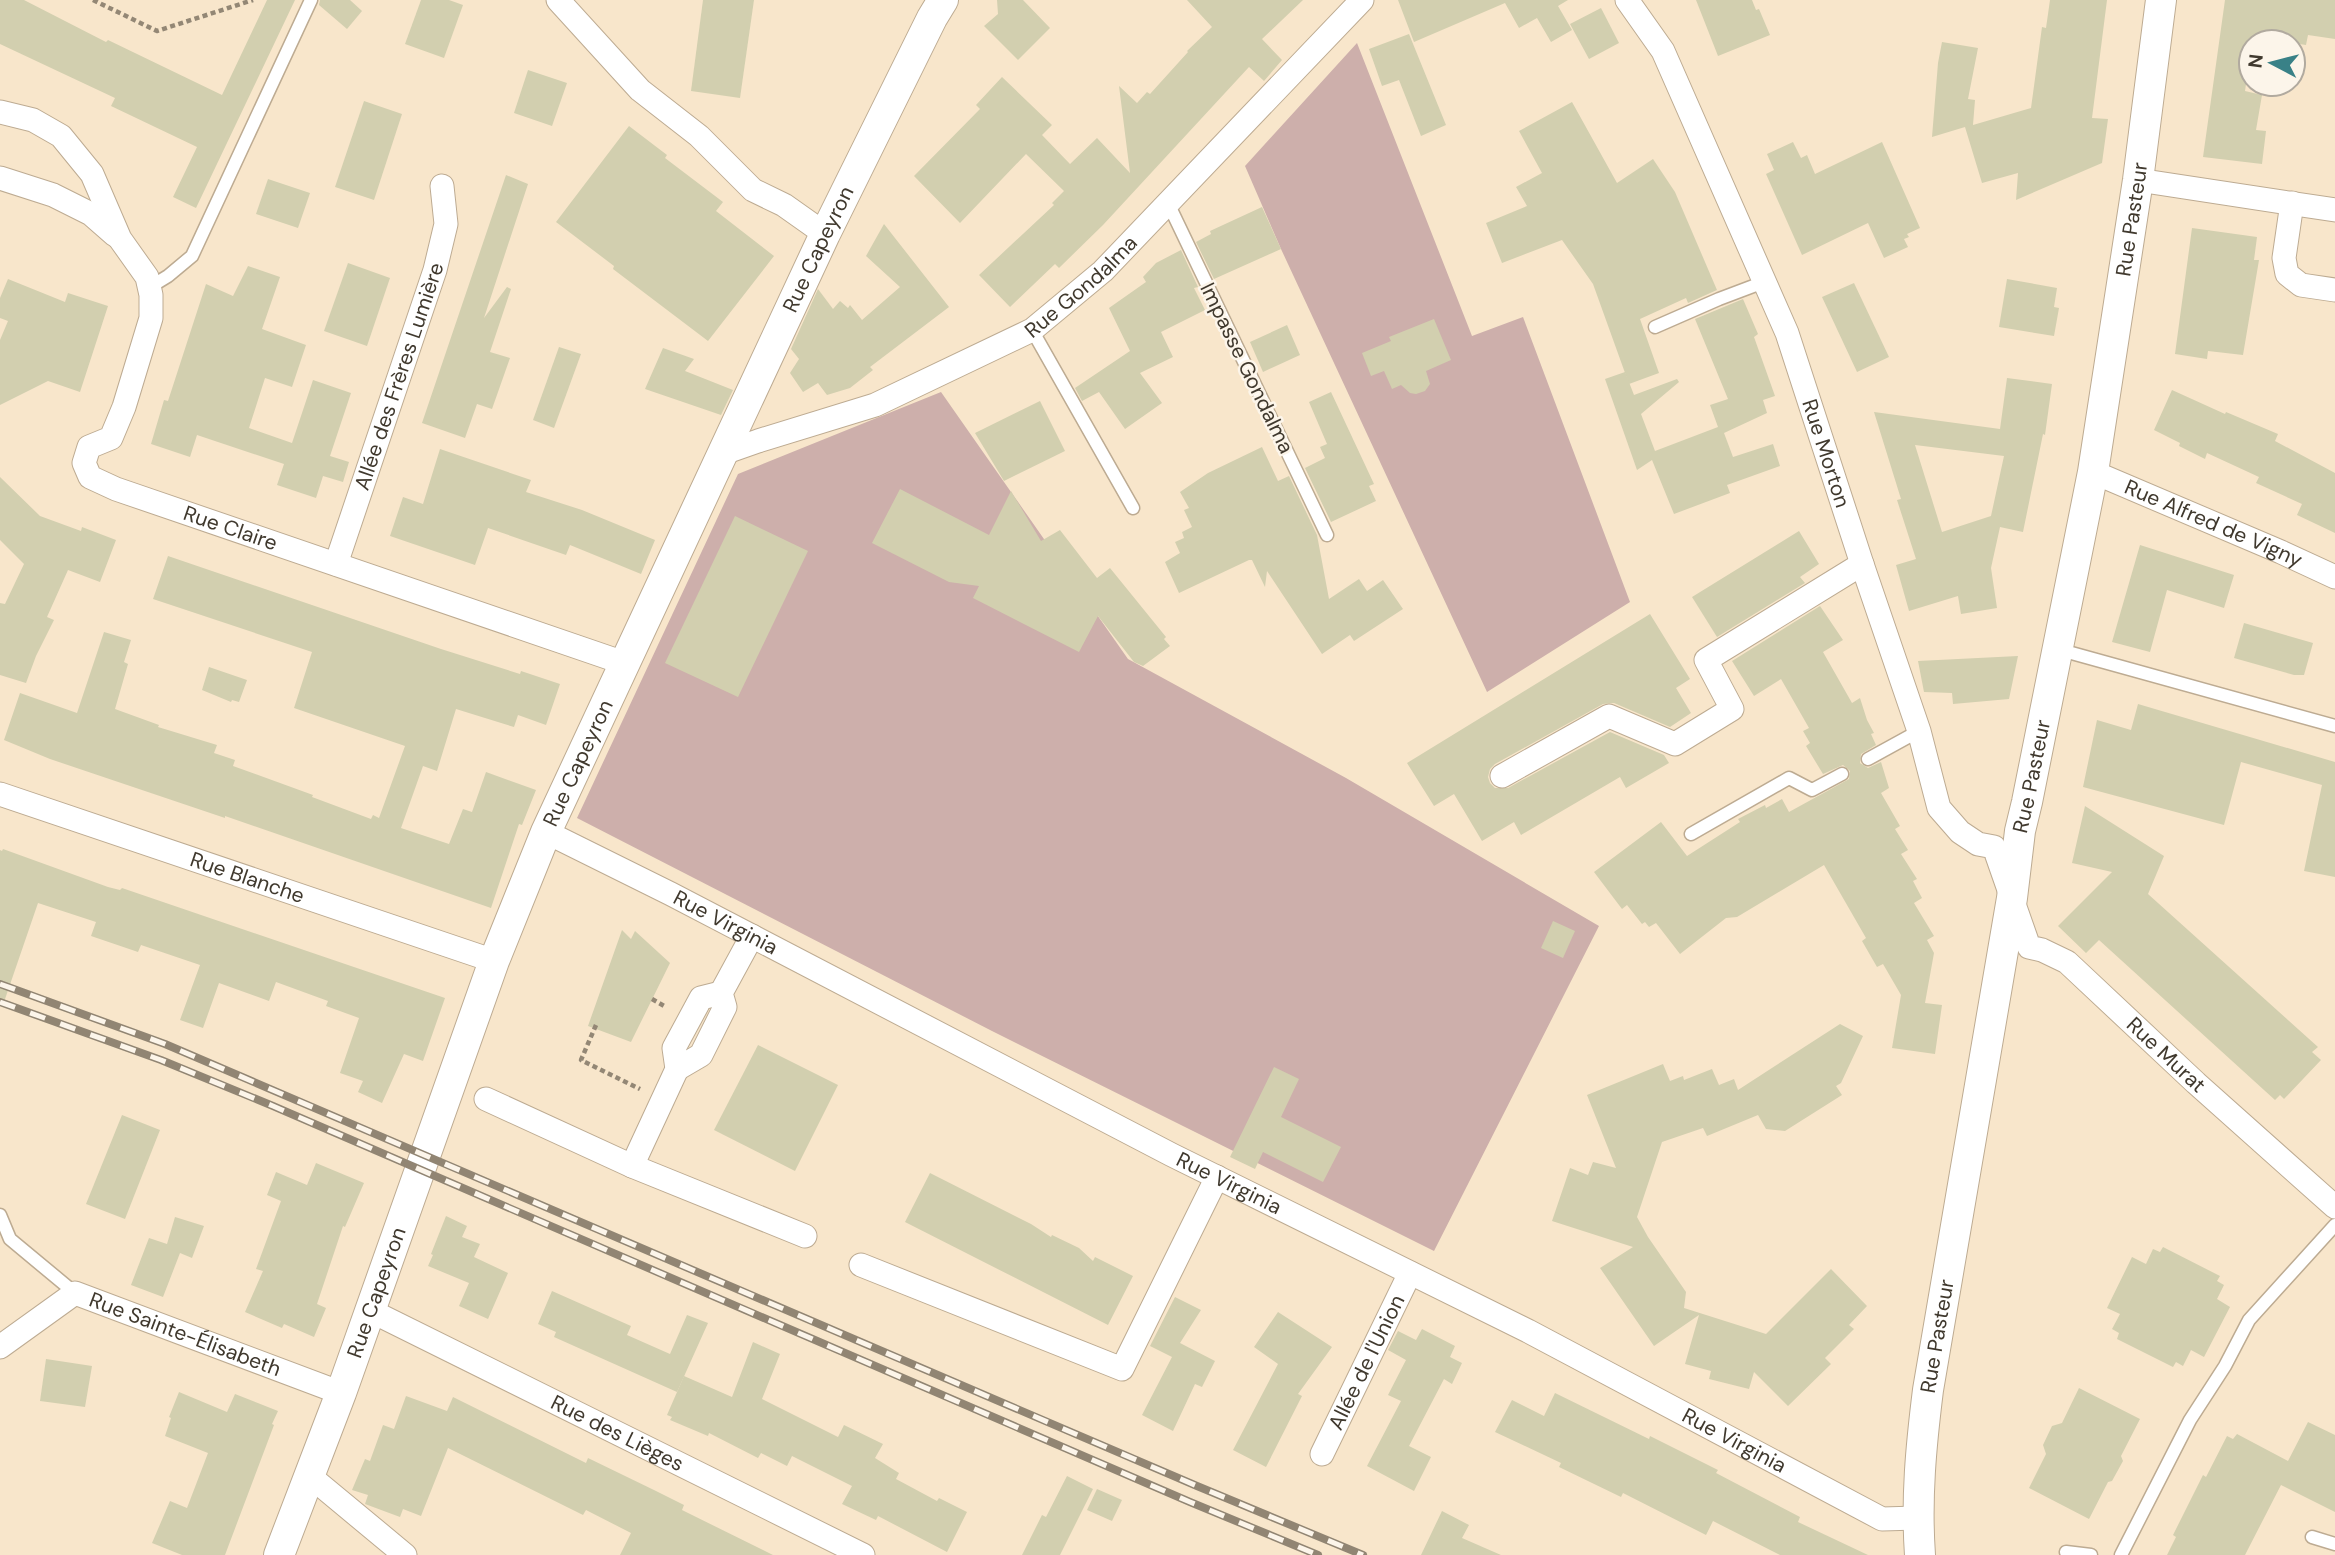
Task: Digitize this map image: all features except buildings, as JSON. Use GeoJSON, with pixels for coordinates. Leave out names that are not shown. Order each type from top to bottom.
{"type":"FeatureCollection","features":[{"type":"Feature","properties":{"kind":"street"},"geometry":{"type":"LineString","coordinates":[[558,0],[640,90],[699,136],[753,190],[784,205],[825,234]]}},
{"type":"Feature","properties":{"kind":"street","name":"Rue Capeyron"},"geometry":{"type":"LineString","coordinates":[[279,1555],[311,1477],[494,961],[546,832],[825,234],[943,0]]}},
{"type":"Feature","properties":{"kind":"street","name":"Rue Gondalma"},"geometry":{"type":"LineString","coordinates":[[721,454],[875,405],[1032,330],[1103,271],[1362,0]]}},
{"type":"Feature","properties":{"kind":"street","name":"Rue Morton"},"geometry":{"type":"LineString","coordinates":[[1627,0],[1663,51],[1787,333],[1919,731],[1939,808],[1960,832],[1978,844],[1994,847],[2012,898]]}},
{"type":"Feature","properties":{"kind":"street","name":"Rue Pasteur"},"geometry":{"type":"LineString","coordinates":[[1920,1555],[1917,1518],[1920,1456],[1928,1390],[2012,898],[2020,831],[2093,471],[2138,180],[2161,0]]}},
{"type":"Feature","properties":{"kind":"street"},"geometry":{"type":"LineString","coordinates":[[0,112],[33,120],[61,136],[92,174],[120,239],[147,277],[150,287]]}},
{"type":"Feature","properties":{"kind":"street"},"geometry":{"type":"LineString","coordinates":[[0,178],[52,195],[91,214],[120,239]]}},
{"type":"Feature","properties":{"kind":"street"},"geometry":{"type":"LineString","coordinates":[[2138,180],[2335,210]]}},
{"type":"Feature","properties":{"kind":"street","name":"Allée des Frères Lumière"},"geometry":{"type":"LineString","coordinates":[[336,564],[435,270],[446,223],[442,186]]}},
{"type":"Feature","properties":{"kind":"street"},"geometry":{"type":"LineString","coordinates":[[2292,203],[2284,258],[2287,274],[2301,285],[2335,290]]}},
{"type":"Feature","properties":{"kind":"street","name":"Rue Claire"},"geometry":{"type":"LineString","coordinates":[[150,287],[150,318],[124,407],[110,438],[89,447],[84,463],[90,477],[116,489],[624,663]]}},
{"type":"Feature","properties":{"kind":"street","name":"Rue Alfred de Vigny"},"geometry":{"type":"LineString","coordinates":[[2093,471],[2335,577]]}},
{"type":"Feature","properties":{"kind":"street"},"geometry":{"type":"LineString","coordinates":[[1502,776],[1609,716],[1675,744],[1732,709],[1706,660],[1862,564]]}},
{"type":"Feature","properties":{"kind":"street","name":"Rue Blanche"},"geometry":{"type":"LineString","coordinates":[[0,794],[494,961]]}},
{"type":"Feature","properties":{"kind":"street","name":"Rue Virginia"},"geometry":{"type":"LineString","coordinates":[[546,832],[1217,1177],[1528,1331],[1882,1519],[1917,1518]]}},
{"type":"Feature","properties":{"kind":"street","name":"Rue Murat"},"geometry":{"type":"LineString","coordinates":[[2012,898],[2029,947],[2067,962],[2196,1083],[2335,1207]]}},
{"type":"Feature","properties":{"kind":"street"},"geometry":{"type":"LineString","coordinates":[[632,1166],[677,1069],[701,1055],[725,1007],[721,993],[752,936]]}},
{"type":"Feature","properties":{"kind":"street"},"geometry":{"type":"LineString","coordinates":[[486,1099],[632,1166],[805,1236]]}},
{"type":"Feature","properties":{"kind":"street"},"geometry":{"type":"LineString","coordinates":[[860,1265],[1122,1369],[1217,1177]]}},
{"type":"Feature","properties":{"kind":"street","name":"Allée de l'Union"},"geometry":{"type":"LineString","coordinates":[[1322,1454],[1410,1273]]}},
{"type":"Feature","properties":{"kind":"street","name":"Rue Sainte-Élisabeth"},"geometry":{"type":"LineString","coordinates":[[0,1348],[75,1293],[341,1393]]}},
{"type":"Feature","properties":{"kind":"street","name":"Rue des Lièges"},"geometry":{"type":"LineString","coordinates":[[370,1311],[863,1555]]}},
{"type":"Feature","properties":{"kind":"street"},"geometry":{"type":"LineString","coordinates":[[311,1477],[405,1555]]}},
{"type":"Feature","properties":{"kind":"lane"},"geometry":{"type":"LineString","coordinates":[[150,287],[192,256],[311,0]]}},
{"type":"Feature","properties":{"kind":"lane","name":"Impasse Gondalma"},"geometry":{"type":"LineString","coordinates":[[1167,201],[1327,535]]}},
{"type":"Feature","properties":{"kind":"lane"},"geometry":{"type":"LineString","coordinates":[[1655,327],[1764,282]]}},
{"type":"Feature","properties":{"kind":"lane"},"geometry":{"type":"LineString","coordinates":[[1032,330],[1133,508]]}},
{"type":"Feature","properties":{"kind":"lane"},"geometry":{"type":"LineString","coordinates":[[2057,649],[2335,726]]}},
{"type":"Feature","properties":{"kind":"lane"},"geometry":{"type":"LineString","coordinates":[[1868,759],[1919,731]]}},
{"type":"Feature","properties":{"kind":"lane"},"geometry":{"type":"LineString","coordinates":[[1691,834],[1789,778],[1812,790],[1842,774]]}},
{"type":"Feature","properties":{"kind":"lane"},"geometry":{"type":"LineString","coordinates":[[0,1215],[10,1239],[75,1293]]}},
{"type":"Feature","properties":{"kind":"lane"},"geometry":{"type":"LineString","coordinates":[[2121,1555],[2190,1420],[2225,1366],[2249,1320],[2335,1225]]}},
{"type":"Feature","properties":{"kind":"lane"},"geometry":{"type":"LineString","coordinates":[[2312,1537],[2335,1544]]}},
{"type":"Feature","properties":{"kind":"lane"},"geometry":{"type":"LineString","coordinates":[[2066,1552],[2091,1555]]}},
{"type":"Feature","properties":{"kind":"path"},"geometry":{"type":"LineString","coordinates":[[93,0],[157,31],[253,0]]}},
{"type":"Feature","properties":{"kind":"path"},"geometry":{"type":"LineString","coordinates":[[596,1025],[581,1060],[663,1100]]}},
{"type":"Feature","properties":{"kind":"shaded area"},"geometry":{"type":"Polygon","coordinates":[[[1357,43],[1472,336],[1523,317],[1630,602],[1487,692],[1245,166],[1357,43]]]}},
{"type":"Feature","properties":{"kind":"shaded area"},"geometry":{"type":"Polygon","coordinates":[[[941,392],[1128,659],[1346,778],[1599,926],[1434,1251],[992,1031],[577,818],[738,474],[941,392]]]}},
{"type":"Feature","properties":{"kind":"railway"},"geometry":{"type":"LineString","coordinates":[[0,984],[165,1044],[1363,1555]]}},
{"type":"Feature","properties":{"kind":"railway"},"geometry":{"type":"LineString","coordinates":[[0,1002],[161,1060],[273,1106],[1318,1555]]}}]}
